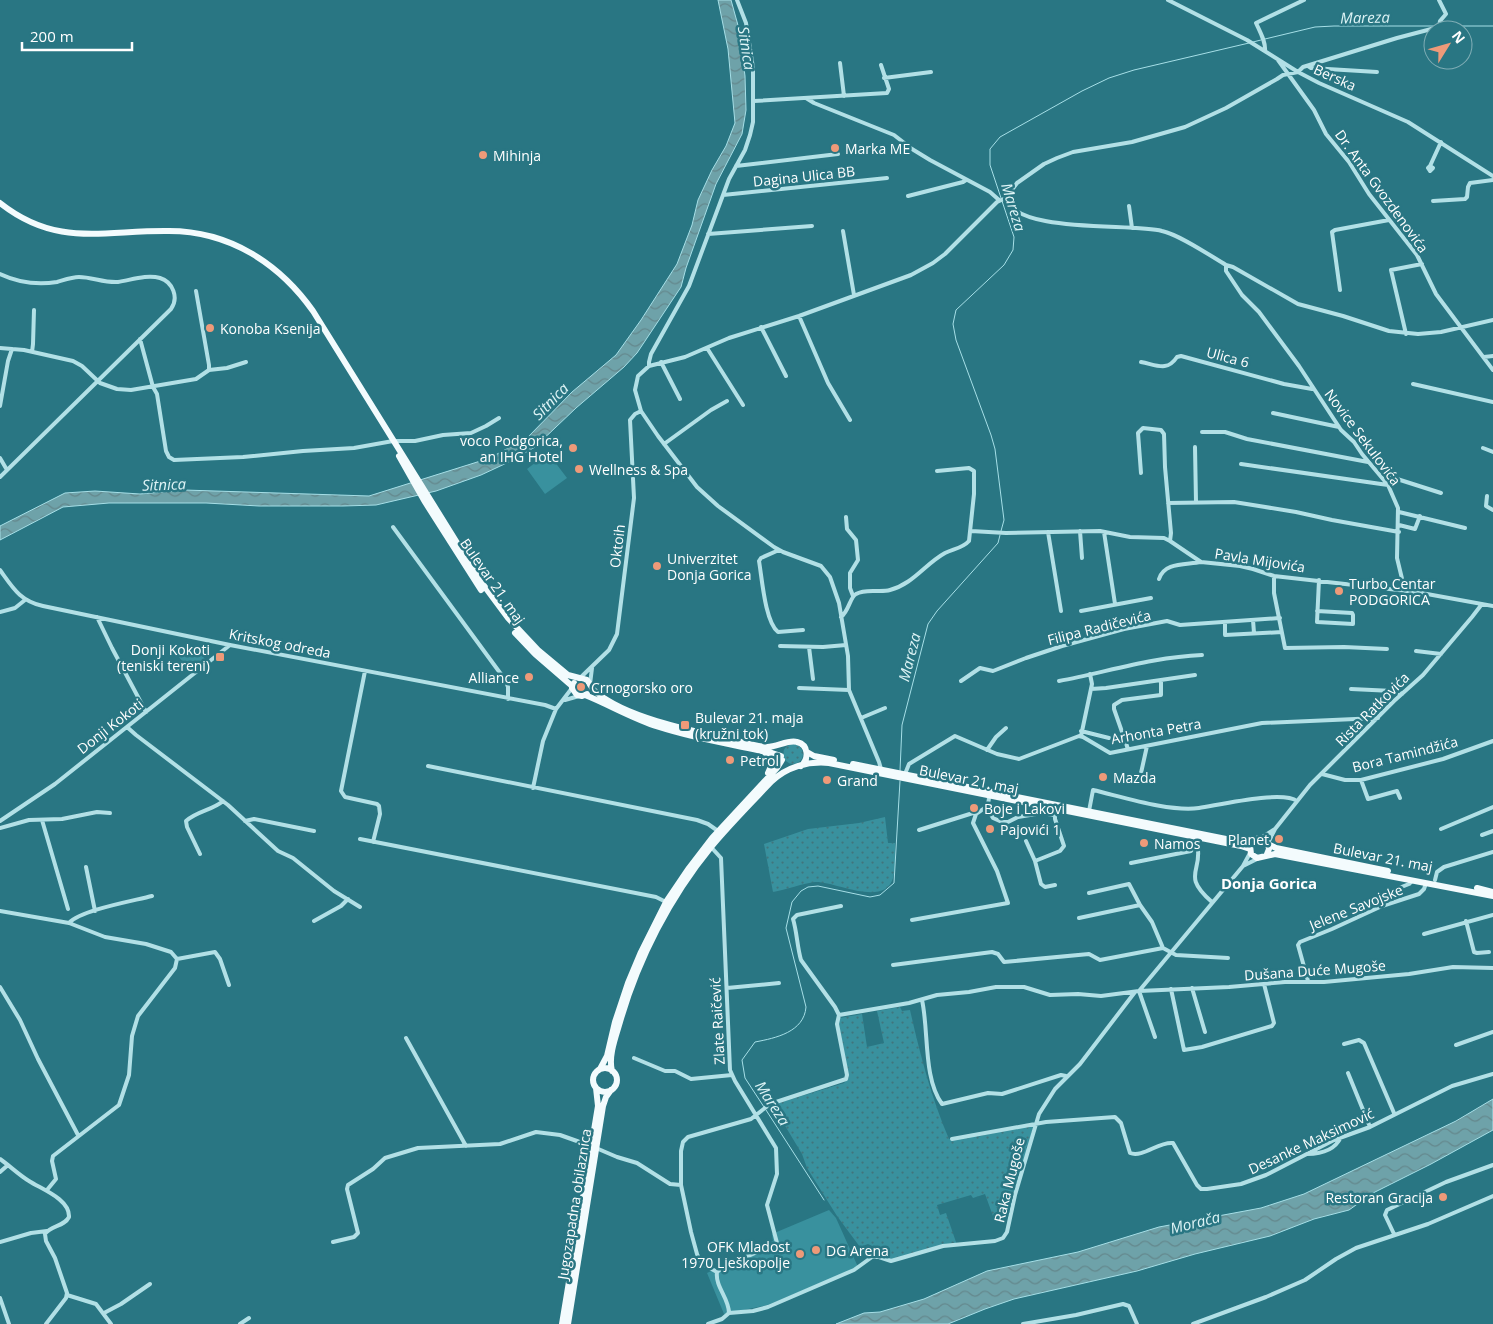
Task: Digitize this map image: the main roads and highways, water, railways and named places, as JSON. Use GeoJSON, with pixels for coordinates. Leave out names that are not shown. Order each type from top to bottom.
{"type":"FeatureCollection","features":[{"type":"Feature","properties":{"kind":"main road"},"geometry":{"type":"LineString","coordinates":[[0,202],[30,221],[64,232],[87,234],[184,231],[225,240],[256,256],[283,276],[304,299],[327,333],[428,501]]}},
{"type":"Feature","properties":{"kind":"main road","name":"Bulevar 21. maj"},"geometry":{"type":"LineString","coordinates":[[428,501],[482,583],[512,624],[555,665],[568,675],[579,678]]}},
{"type":"Feature","properties":{"kind":"main road","name":"Bulevar 21. maj"},"geometry":{"type":"LineString","coordinates":[[428,501],[476,582],[499,614],[535,654],[572,687]]}},
{"type":"Feature","properties":{"kind":"main road"},"geometry":{"type":"LineString","coordinates":[[612,1071],[611,1060],[624,1007],[644,960],[672,903],[711,847],[777,775],[797,766],[806,760],[807,752],[799,742],[792,741],[774,747],[764,746],[668,725],[620,707],[597,693],[585,679],[579,678],[574,682],[572,687],[574,693],[631,717],[662,728],[762,750],[781,758],[787,766],[797,766]]}},
{"type":"Feature","properties":{"kind":"main road"},"geometry":{"type":"LineString","coordinates":[[582,696],[589,692],[590,685]]}},
{"type":"Feature","properties":{"kind":"main road"},"geometry":{"type":"LineString","coordinates":[[600,1069],[606,1068],[616,1076],[616,1082],[611,1090],[604,1092],[596,1088],[593,1077],[606,1058],[628,983],[666,902],[693,862],[718,831],[767,779],[781,758],[781,750],[785,744]]}},
{"type":"Feature","properties":{"kind":"main road"},"geometry":{"type":"LineString","coordinates":[[762,750],[770,756],[773,762],[767,779]]}},
{"type":"Feature","properties":{"kind":"main road","name":"Bulevar 21. maj"},"geometry":{"type":"LineString","coordinates":[[807,752],[814,756],[1236,841],[1261,838],[1276,848],[1493,892]]}},
{"type":"Feature","properties":{"kind":"main road","name":"Bulevar 21. maj"},"geometry":{"type":"LineString","coordinates":[[797,766],[813,762],[829,763],[989,796],[1054,812],[1250,850],[1254,857],[1259,858],[1267,854],[1287,856],[1493,896]]}},
{"type":"Feature","properties":{"kind":"main road"},"geometry":{"type":"LineString","coordinates":[[1250,850],[1250,844],[1253,840]]}},
{"type":"Feature","properties":{"kind":"main road"},"geometry":{"type":"LineString","coordinates":[[1267,854],[1269,849],[1268,843]]}},
{"type":"Feature","properties":{"kind":"main road","name":"Jugozapadna obilaznica"},"geometry":{"type":"LineString","coordinates":[[568,1324],[594,1147],[598,1102],[596,1088]]}},
{"type":"Feature","properties":{"kind":"main road","name":"Jugozapadna obilaznica"},"geometry":{"type":"LineString","coordinates":[[562,1324],[594,1147],[603,1106],[611,1090]]}},
{"type":"Feature","properties":{"kind":"water"},"geometry":{"type":"Polygon","coordinates":[[[718,0],[731,0],[739,29],[745,76],[746,110],[742,134],[716,184],[681,287],[637,353],[535,447],[481,475],[436,491],[376,505],[259,506],[206,503],[109,503],[63,507],[0,540],[0,526],[65,493],[95,491],[140,494],[184,490],[369,496],[490,458],[528,437],[572,392],[616,355],[677,264],[692,225],[698,200],[726,146],[735,123],[728,49],[718,0]]]}},
{"type":"Feature","properties":{"kind":"water","name":"Morača"},"geometry":{"type":"Polygon","coordinates":[[[1493,1099],[1493,1130],[1373,1193],[1349,1210],[1314,1219],[1270,1236],[1195,1254],[1137,1271],[1014,1299],[948,1324],[836,1324],[864,1313],[880,1312],[924,1299],[987,1271],[1078,1252],[1159,1227],[1261,1208],[1304,1194],[1456,1121],[1493,1099]]]}},
{"type":"Feature","properties":{"kind":"waterway","name":"Mareza"},"geometry":{"type":"LineString","coordinates":[[1265,39],[1315,27],[1423,26]]}},
{"type":"Feature","properties":{"kind":"waterway","name":"Mareza"},"geometry":{"type":"LineString","coordinates":[[1473,26],[1493,26]]}},
{"type":"Feature","properties":{"kind":"waterway","name":"Mareza"},"geometry":{"type":"LineString","coordinates":[[1253,42],[1261,40]]}},
{"type":"Feature","properties":{"kind":"waterway","name":"Mareza"},"geometry":{"type":"LineString","coordinates":[[1001,531],[1004,520],[995,449],[956,340],[953,324],[956,310],[1004,265],[1013,250],[1014,237],[990,165],[990,149],[1000,137],[1109,78],[1134,70],[1249,43]]}},
{"type":"Feature","properties":{"kind":"waterway","name":"Mareza"},"geometry":{"type":"LineString","coordinates":[[900,771],[902,725],[928,624],[937,611],[998,543],[1000,535]]}},
{"type":"Feature","properties":{"kind":"waterway","name":"Mareza"},"geometry":{"type":"LineString","coordinates":[[764,1107],[745,1078],[742,1060],[755,1042],[780,1036],[788,1032],[795,1028],[804,1016],[806,1007],[786,928],[792,902],[801,891],[808,887],[818,886],[870,897],[880,895],[894,883],[900,781]]}},
{"type":"Feature","properties":{"kind":"waterway","name":"Mareza"},"geometry":{"type":"LineString","coordinates":[[766,1110],[824,1200]]}},
{"type":"Feature","properties":{"kind":"place","name":"Marka ME"},"geometry":{"type":"Point","coordinates":[835,148]}},
{"type":"Feature","properties":{"kind":"place","name":"Mihinja"},"geometry":{"type":"Point","coordinates":[483,155]}},
{"type":"Feature","properties":{"kind":"place","name":"Konoba Ksenija"},"geometry":{"type":"Point","coordinates":[210,328]}},
{"type":"Feature","properties":{"kind":"place","name":"voco Podgorica, an IHG Hotel"},"geometry":{"type":"Point","coordinates":[573,448]}},
{"type":"Feature","properties":{"kind":"place","name":"Wellness & Spa"},"geometry":{"type":"Point","coordinates":[579,469]}},
{"type":"Feature","properties":{"kind":"place","name":"Univerzitet Donja Gorica"},"geometry":{"type":"Point","coordinates":[657,566]}},
{"type":"Feature","properties":{"kind":"place","name":"Turbo Centar PODGORICA"},"geometry":{"type":"Point","coordinates":[1339,591]}},
{"type":"Feature","properties":{"kind":"place","name":"Donji Kokoti (teniski tereni)"},"geometry":{"type":"Point","coordinates":[220,657]}},
{"type":"Feature","properties":{"kind":"place","name":"Alliance"},"geometry":{"type":"Point","coordinates":[529,677]}},
{"type":"Feature","properties":{"kind":"place","name":"Crnogorsko oro"},"geometry":{"type":"Point","coordinates":[581,687]}},
{"type":"Feature","properties":{"kind":"place","name":"Bulevar 21. maja (kružni tok)"},"geometry":{"type":"Point","coordinates":[685,725]}},
{"type":"Feature","properties":{"kind":"place","name":"Petrol"},"geometry":{"type":"Point","coordinates":[730,760]}},
{"type":"Feature","properties":{"kind":"place","name":"Mazda"},"geometry":{"type":"Point","coordinates":[1103,777]}},
{"type":"Feature","properties":{"kind":"place","name":"Grand"},"geometry":{"type":"Point","coordinates":[827,780]}},
{"type":"Feature","properties":{"kind":"place","name":"Boje i Lakovi"},"geometry":{"type":"Point","coordinates":[974,808]}},
{"type":"Feature","properties":{"kind":"place","name":"Pajovići 1"},"geometry":{"type":"Point","coordinates":[990,829]}},
{"type":"Feature","properties":{"kind":"place","name":"Planet"},"geometry":{"type":"Point","coordinates":[1279,839]}},
{"type":"Feature","properties":{"kind":"place","name":"Namos"},"geometry":{"type":"Point","coordinates":[1144,843]}},
{"type":"Feature","properties":{"kind":"place","name":"Restoran Gracija"},"geometry":{"type":"Point","coordinates":[1443,1197]}},
{"type":"Feature","properties":{"kind":"place","name":"DG Arena"},"geometry":{"type":"Point","coordinates":[816,1250]}},
{"type":"Feature","properties":{"kind":"place","name":"OFK Mladost 1970 Lješkopolje"},"geometry":{"type":"Point","coordinates":[800,1254]}},
{"type":"Feature","properties":{"kind":"district","name":"Donja Gorica"},"geometry":{"type":"Point","coordinates":[1269,883]}},
{"type":"Feature","properties":{"kind":"water label","name":"Sitnica"},"geometry":{"type":"Point","coordinates":[747,48]}},
{"type":"Feature","properties":{"kind":"water label","name":"Sitnica"},"geometry":{"type":"Point","coordinates":[550,401]}},
{"type":"Feature","properties":{"kind":"water label","name":"Sitnica"},"geometry":{"type":"Point","coordinates":[164,484]}}]}
